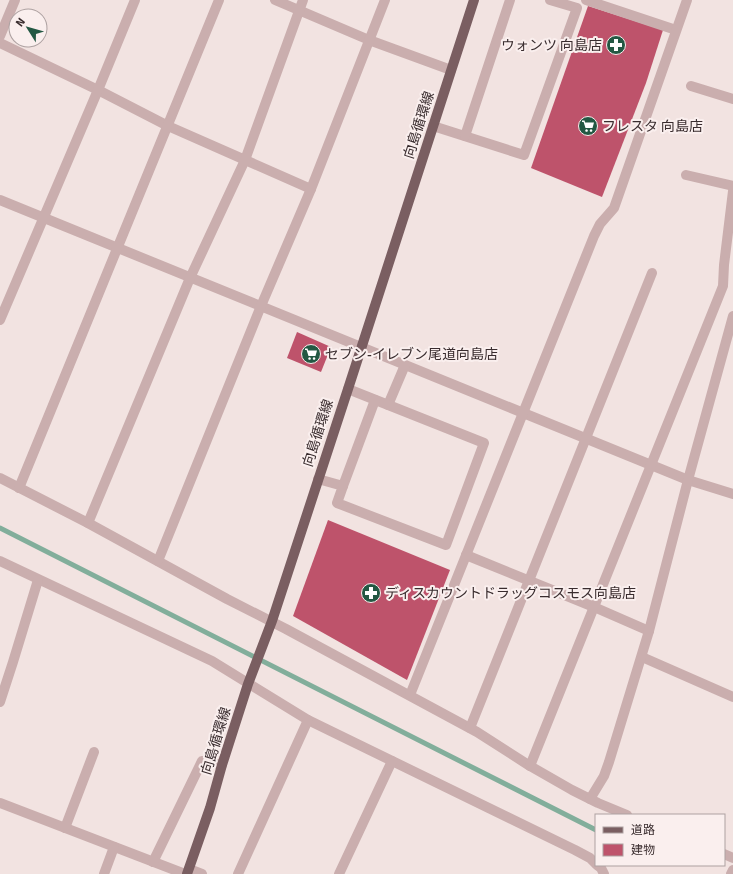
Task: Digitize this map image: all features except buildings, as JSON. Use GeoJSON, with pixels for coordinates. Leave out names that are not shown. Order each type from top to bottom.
{"type":"FeatureCollection","features":[{"type":"Feature","properties":{"kind":"main road","name":"向島循環線"},"geometry":{"type":"LineString","coordinates":[[187,872],[210,808],[249,681],[272,621],[474,0]]}},
{"type":"Feature","properties":{"kind":"street"},"geometry":{"type":"LineString","coordinates":[[0,36],[15,0]]}},
{"type":"Feature","properties":{"kind":"street"},"geometry":{"type":"LineString","coordinates":[[0,320],[135,0]]}},
{"type":"Feature","properties":{"kind":"street"},"geometry":{"type":"LineString","coordinates":[[19,488],[219,0]]}},
{"type":"Feature","properties":{"kind":"street"},"geometry":{"type":"LineString","coordinates":[[275,0],[369,40],[451,70]]}},
{"type":"Feature","properties":{"kind":"street"},"geometry":{"type":"LineString","coordinates":[[88,523],[190,278],[245,160],[303,0]]}},
{"type":"Feature","properties":{"kind":"street"},"geometry":{"type":"LineString","coordinates":[[158,561],[261,306],[311,188],[385,0]]}},
{"type":"Feature","properties":{"kind":"street"},"geometry":{"type":"LineString","coordinates":[[465,136],[510,0]]}},
{"type":"Feature","properties":{"kind":"street"},"geometry":{"type":"LineString","coordinates":[[433,126],[524,155],[578,4],[550,0]]}},
{"type":"Feature","properties":{"kind":"street"},"geometry":{"type":"LineString","coordinates":[[586,0],[676,30]]}},
{"type":"Feature","properties":{"kind":"street"},"geometry":{"type":"LineString","coordinates":[[410,695],[594,236],[600,224],[614,208],[687,0]]}},
{"type":"Feature","properties":{"kind":"street"},"geometry":{"type":"LineString","coordinates":[[0,43],[98,90],[168,126],[311,188]]}},
{"type":"Feature","properties":{"kind":"street"},"geometry":{"type":"LineString","coordinates":[[691,86],[733,99]]}},
{"type":"Feature","properties":{"kind":"street"},"geometry":{"type":"LineString","coordinates":[[686,175],[733,186]]}},
{"type":"Feature","properties":{"kind":"street"},"geometry":{"type":"LineString","coordinates":[[530,766],[723,286],[724,265],[733,191]]}},
{"type":"Feature","properties":{"kind":"street"},"geometry":{"type":"LineString","coordinates":[[0,200],[688,480],[733,494]]}},
{"type":"Feature","properties":{"kind":"street"},"geometry":{"type":"LineString","coordinates":[[470,728],[652,273]]}},
{"type":"Feature","properties":{"kind":"street"},"geometry":{"type":"LineString","coordinates":[[590,799],[604,776],[610,762],[642,657],[733,316]]}},
{"type":"Feature","properties":{"kind":"street"},"geometry":{"type":"LineString","coordinates":[[388,405],[405,365]]}},
{"type":"Feature","properties":{"kind":"street"},"geometry":{"type":"LineString","coordinates":[[348,389],[484,443],[446,545],[337,503],[375,400]]}},
{"type":"Feature","properties":{"kind":"street"},"geometry":{"type":"LineString","coordinates":[[0,478],[88,523],[227,599],[272,621],[410,695],[477,732],[530,766],[572,790],[625,814]]}},
{"type":"Feature","properties":{"kind":"street"},"geometry":{"type":"LineString","coordinates":[[318,479],[343,486]]}},
{"type":"Feature","properties":{"kind":"street"},"geometry":{"type":"LineString","coordinates":[[466,555],[649,631]]}},
{"type":"Feature","properties":{"kind":"street"},"geometry":{"type":"LineString","coordinates":[[0,561],[212,661],[249,681],[308,720],[575,850],[595,862]]}},
{"type":"Feature","properties":{"kind":"street"},"geometry":{"type":"LineString","coordinates":[[0,702],[38,580]]}},
{"type":"Feature","properties":{"kind":"street"},"geometry":{"type":"LineString","coordinates":[[642,657],[733,697]]}},
{"type":"Feature","properties":{"kind":"street"},"geometry":{"type":"LineString","coordinates":[[238,874],[308,720]]}},
{"type":"Feature","properties":{"kind":"street"},"geometry":{"type":"LineString","coordinates":[[65,828],[94,752]]}},
{"type":"Feature","properties":{"kind":"street"},"geometry":{"type":"LineString","coordinates":[[153,862],[202,761],[222,765]]}},
{"type":"Feature","properties":{"kind":"street"},"geometry":{"type":"LineString","coordinates":[[339,874],[392,761]]}},
{"type":"Feature","properties":{"kind":"street"},"geometry":{"type":"LineString","coordinates":[[0,803],[153,862],[187,872],[202,874]]}},
{"type":"Feature","properties":{"kind":"street"},"geometry":{"type":"LineString","coordinates":[[104,874],[114,847]]}},
{"type":"Feature","properties":{"kind":"street"},"geometry":{"type":"LineString","coordinates":[[731,874],[733,870]]}},
{"type":"Feature","properties":{"kind":"waterway"},"geometry":{"type":"LineString","coordinates":[[0,528],[595,829]]}},
{"type":"Feature","properties":{"kind":"place","name":"ウォンツ 向島店"},"geometry":{"type":"Point","coordinates":[616,45]}},
{"type":"Feature","properties":{"kind":"place","name":"フレスタ 向島店"},"geometry":{"type":"Point","coordinates":[588,126]}},
{"type":"Feature","properties":{"kind":"place","name":"セブン-イレブン尾道向島店"},"geometry":{"type":"Point","coordinates":[311,354]}},
{"type":"Feature","properties":{"kind":"place","name":"ディスカウントドラッグコスモス向島店"},"geometry":{"type":"Point","coordinates":[371,593]}}]}
